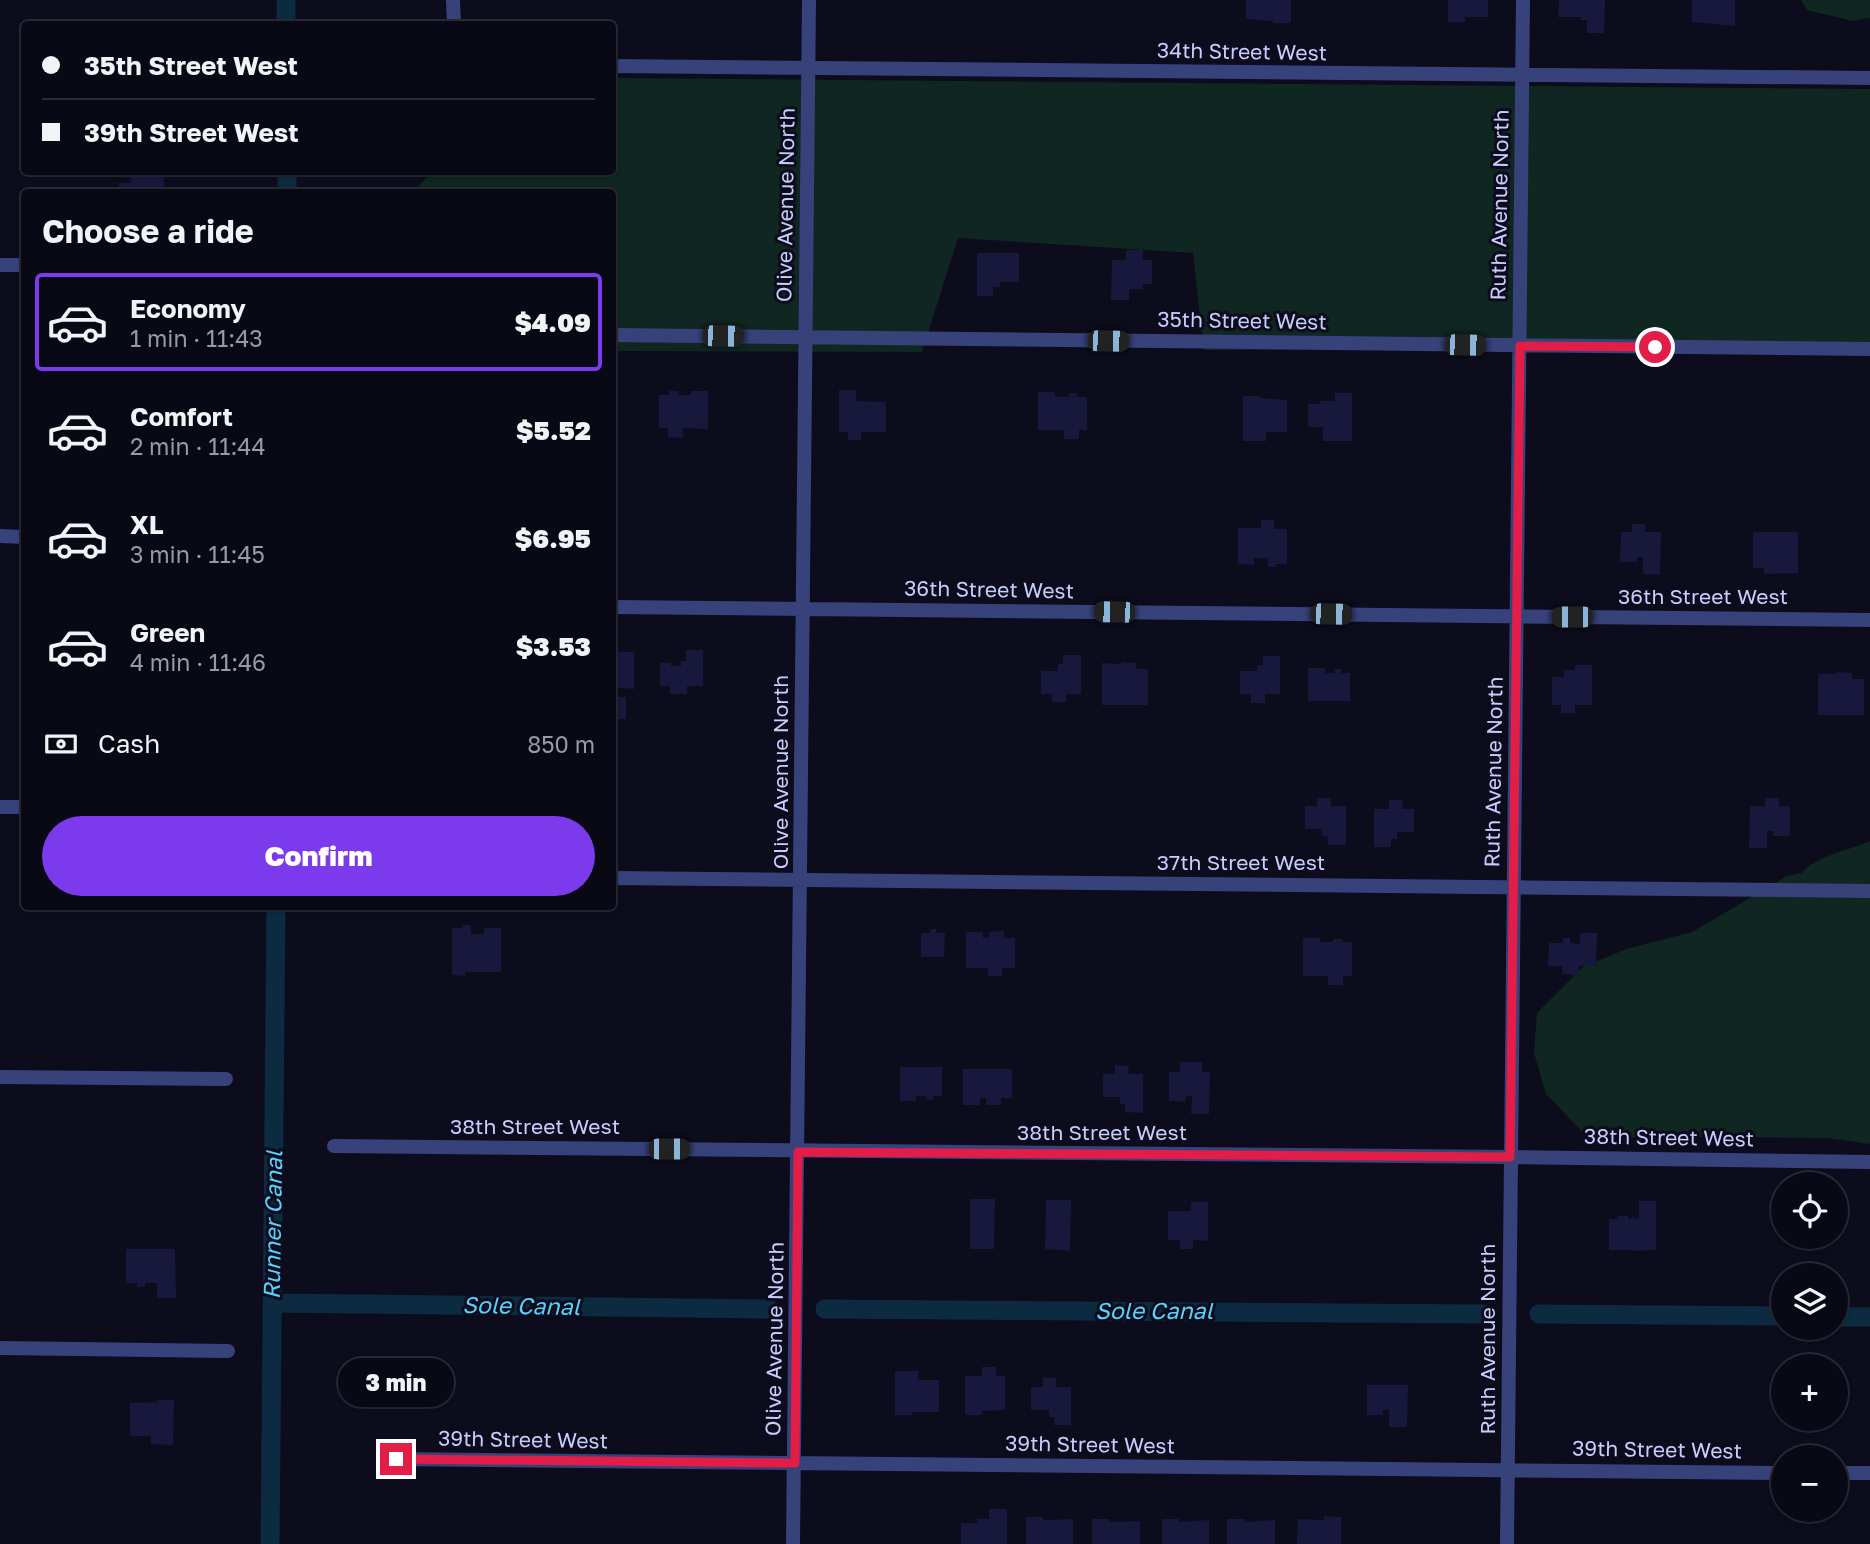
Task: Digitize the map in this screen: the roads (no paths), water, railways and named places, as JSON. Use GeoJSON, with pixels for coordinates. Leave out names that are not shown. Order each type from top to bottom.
{"type":"FeatureCollection","features":[{"type":"Feature","properties":{"kind":"street"},"geometry":{"type":"LineString","coordinates":[[453,0],[454,21]]}},
{"type":"Feature","properties":{"kind":"street","name":"Olive Avenue North"},"geometry":{"type":"LineString","coordinates":[[793,1544],[809,0]]}},
{"type":"Feature","properties":{"kind":"street","name":"Ruth Avenue North"},"geometry":{"type":"LineString","coordinates":[[1507,1544],[1523,0]]}},
{"type":"Feature","properties":{"kind":"street","name":"34th Street West"},"geometry":{"type":"LineString","coordinates":[[616,66],[1870,78]]}},
{"type":"Feature","properties":{"kind":"street"},"geometry":{"type":"LineString","coordinates":[[0,265],[21,265]]}},
{"type":"Feature","properties":{"kind":"street","name":"35th Street West"},"geometry":{"type":"LineString","coordinates":[[616,335],[1870,349]]}},
{"type":"Feature","properties":{"kind":"street"},"geometry":{"type":"LineString","coordinates":[[0,536],[21,537]]}},
{"type":"Feature","properties":{"kind":"street","name":"36th Street West"},"geometry":{"type":"LineString","coordinates":[[616,607],[1870,620]]}},
{"type":"Feature","properties":{"kind":"street"},"geometry":{"type":"LineString","coordinates":[[0,807],[21,807]]}},
{"type":"Feature","properties":{"kind":"street","name":"37th Street West"},"geometry":{"type":"LineString","coordinates":[[616,878],[1870,891]]}},
{"type":"Feature","properties":{"kind":"street"},"geometry":{"type":"LineString","coordinates":[[0,1077],[226,1079]]}},
{"type":"Feature","properties":{"kind":"street","name":"38th Street West"},"geometry":{"type":"LineString","coordinates":[[334,1146],[1870,1162]]}},
{"type":"Feature","properties":{"kind":"street"},"geometry":{"type":"LineString","coordinates":[[0,1348],[228,1351]]}},
{"type":"Feature","properties":{"kind":"street","name":"39th Street West"},"geometry":{"type":"LineString","coordinates":[[396,1459],[1771,1473]]}},
{"type":"Feature","properties":{"kind":"street"},"geometry":{"type":"LineString","coordinates":[[1848,1473],[1870,1473]]}},
{"type":"Feature","properties":{"kind":"waterway","name":"Runner Canal"},"geometry":{"type":"LineString","coordinates":[[286,0],[286,21]]}},
{"type":"Feature","properties":{"kind":"waterway","name":"Runner Canal"},"geometry":{"type":"LineString","coordinates":[[287,175],[287,189]]}},
{"type":"Feature","properties":{"kind":"waterway","name":"Runner Canal"},"geometry":{"type":"LineString","coordinates":[[270,1544],[276,910]]}},
{"type":"Feature","properties":{"kind":"waterway","name":"Sole Canal"},"geometry":{"type":"LineString","coordinates":[[273,1303],[769,1309]]}},
{"type":"Feature","properties":{"kind":"waterway","name":"Sole Canal"},"geometry":{"type":"LineString","coordinates":[[825,1309],[1483,1314]]}},
{"type":"Feature","properties":{"kind":"waterway","name":"Sole Canal"},"geometry":{"type":"LineString","coordinates":[[1539,1314],[1771,1316]]}},
{"type":"Feature","properties":{"kind":"waterway","name":"Sole Canal"},"geometry":{"type":"LineString","coordinates":[[1848,1317],[1870,1317]]}}]}
